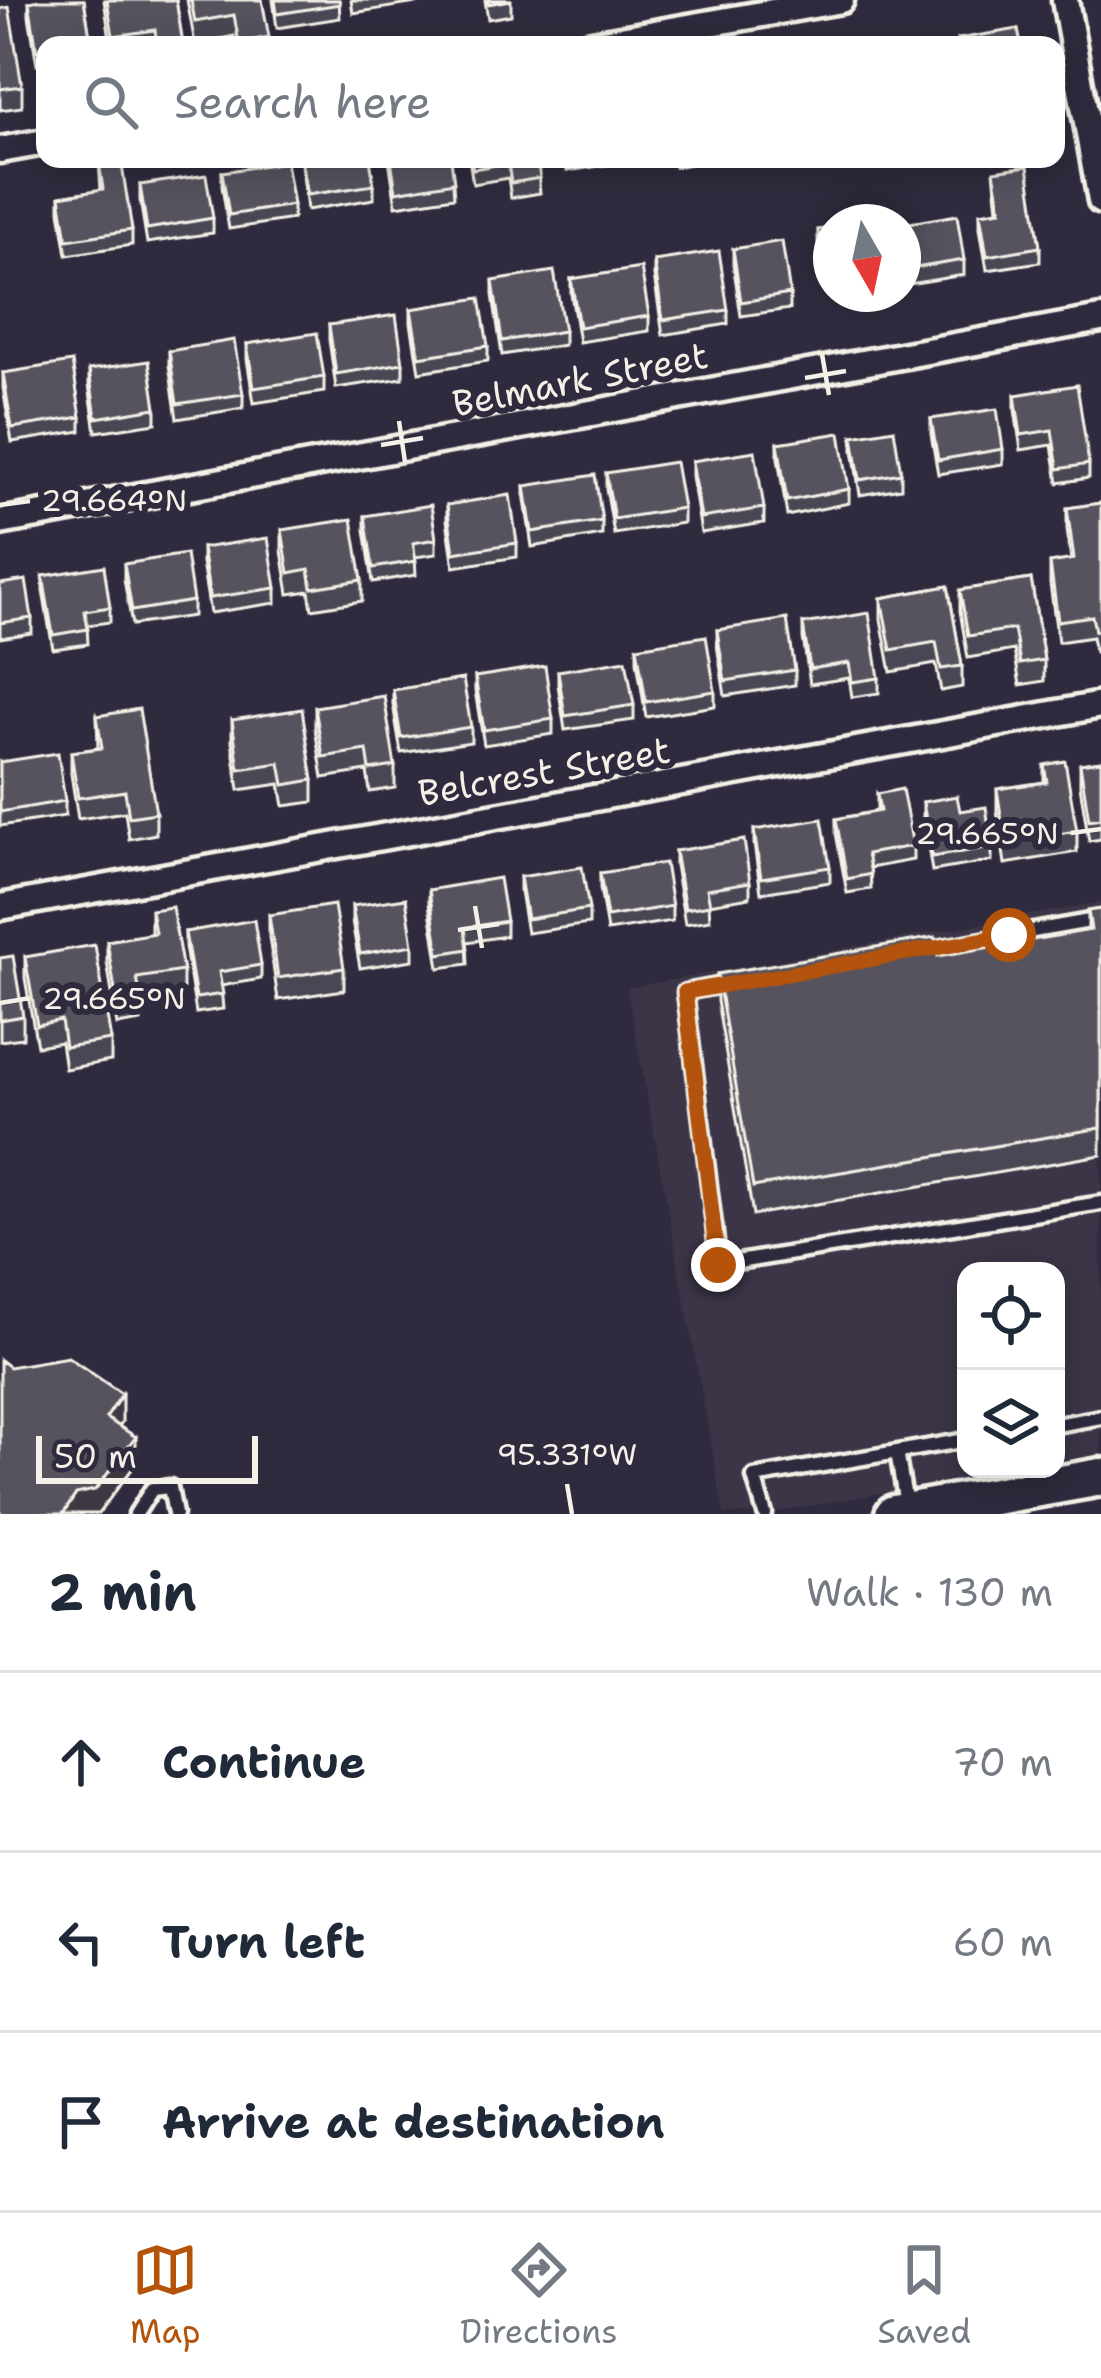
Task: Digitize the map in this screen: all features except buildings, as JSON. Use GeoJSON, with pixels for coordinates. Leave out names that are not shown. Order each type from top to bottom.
{"type":"FeatureCollection","features":[{"type":"Feature","properties":{"kind":"main road"},"geometry":{"type":"LineString","coordinates":[[1065,1478],[1101,1477]]}},
{"type":"Feature","properties":{"kind":"main road"},"geometry":{"type":"LineString","coordinates":[[901,1513],[1043,1478]]}},
{"type":"Feature","properties":{"kind":"street"},"geometry":{"type":"LineString","coordinates":[[637,36],[841,0]]}},
{"type":"Feature","properties":{"kind":"street"},"geometry":{"type":"LineString","coordinates":[[1065,0],[1101,201]]}},
{"type":"Feature","properties":{"kind":"street"},"geometry":{"type":"LineString","coordinates":[[0,150],[36,144]]}},
{"type":"Feature","properties":{"kind":"street","name":"Belmark Street"},"geometry":{"type":"LineString","coordinates":[[0,522],[1101,319]]}},
{"type":"Feature","properties":{"kind":"street","name":"Belcrest Street"},"geometry":{"type":"LineString","coordinates":[[0,907],[1101,705]]}},
{"type":"Feature","properties":{"kind":"lane"},"geometry":{"type":"LineString","coordinates":[[916,951],[1101,919]]}},
{"type":"Feature","properties":{"kind":"lane"},"geometry":{"type":"LineString","coordinates":[[754,980],[685,992],[718,1265],[1101,1203]]}},
{"type":"Feature","properties":{"kind":"lane"},"geometry":{"type":"LineString","coordinates":[[1065,1423],[1101,1417]]}},
{"type":"Feature","properties":{"kind":"lane"},"geometry":{"type":"LineString","coordinates":[[766,1514],[754,1477],[957,1442]]}},
{"type":"Feature","properties":{"kind":"lane"},"geometry":{"type":"LineString","coordinates":[[897,1452],[901,1513]]}},
{"type":"Feature","properties":{"kind":"lane"},"geometry":{"type":"LineString","coordinates":[[136,1514],[152,1490],[170,1486],[175,1514]]}},
{"type":"Feature","properties":{"kind":"shaded area"},"geometry":{"type":"Polygon","coordinates":[[[1101,902],[1101,1453],[1065,1459],[1065,1262],[957,1262],[957,1478],[963,1478],[766,1514],[724,1514],[627,988],[1101,902]]]}},
{"type":"Feature","properties":{"kind":"route"},"geometry":{"type":"LineString","coordinates":[[718,1265],[685,992],[1009,935]]}}]}
